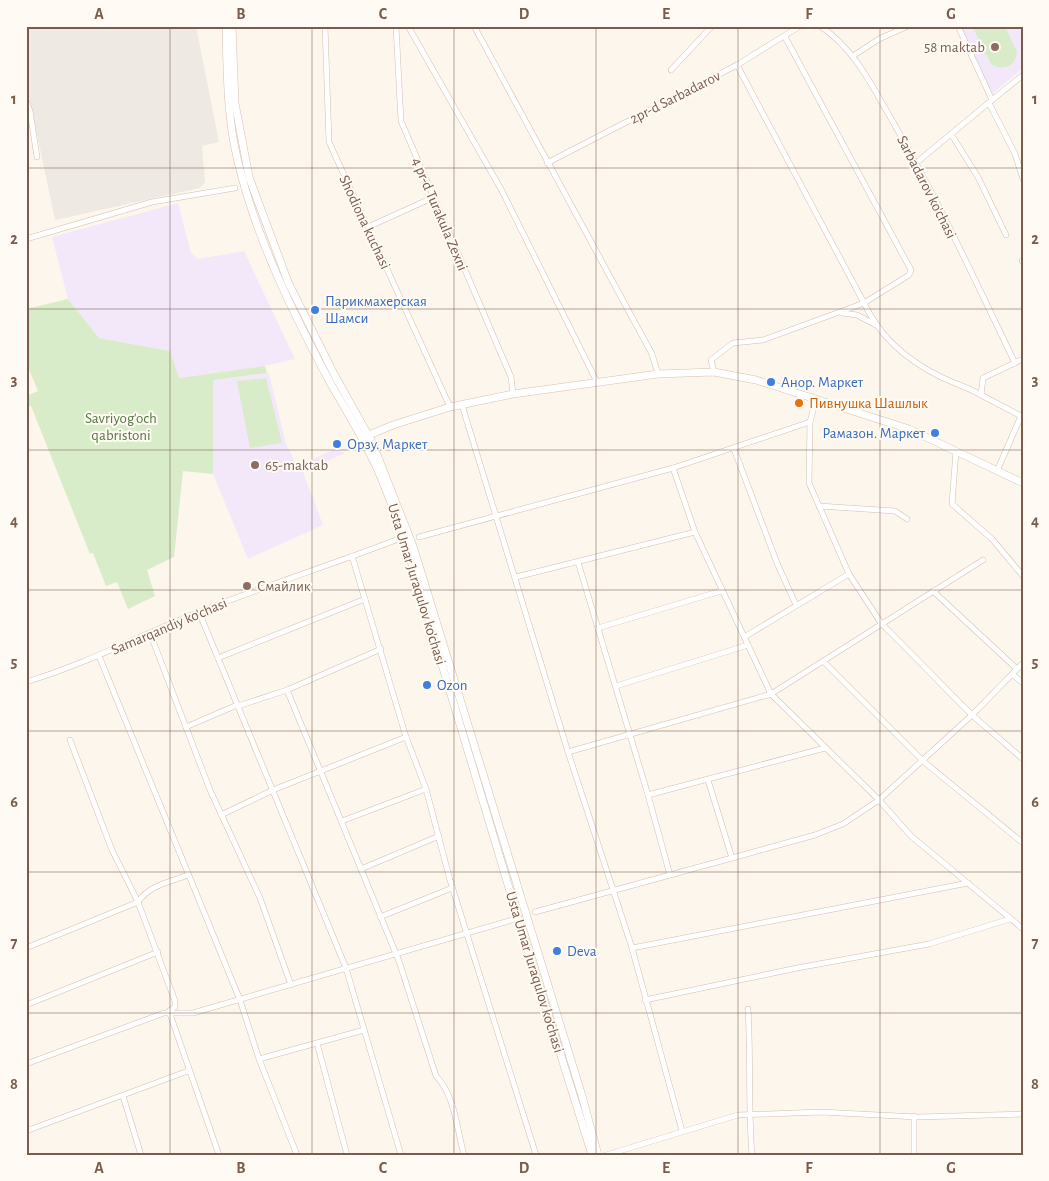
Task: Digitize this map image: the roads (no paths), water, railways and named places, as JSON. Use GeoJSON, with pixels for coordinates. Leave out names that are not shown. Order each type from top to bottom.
{"type":"FeatureCollection","features":[{"type":"Feature","properties":{"kind":"main road","name":"Usta Umar Juraqulov ko'chasi"},"geometry":{"type":"LineString","coordinates":[[226,26],[231,125],[248,197],[282,285],[332,384],[365,437],[390,497],[408,551],[519,923],[592,1155]]}},
{"type":"Feature","properties":{"kind":"main road","name":"Usta Umar Juraqulov ko'chasi"},"geometry":{"type":"LineString","coordinates":[[232,26],[237,121],[252,186],[288,282],[393,490],[414,546],[582,1096],[598,1155]]}},
{"type":"Feature","properties":{"kind":"main road"},"geometry":{"type":"LineString","coordinates":[[365,437],[450,407],[514,394],[658,374],[714,372],[756,380],[908,429],[1023,483]]}},
{"type":"Feature","properties":{"kind":"street","name":"Shodiona kuchasi"},"geometry":{"type":"LineString","coordinates":[[325,26],[329,142],[450,407]]}},
{"type":"Feature","properties":{"kind":"street","name":"4 pr-d Turakula Zexni"},"geometry":{"type":"LineString","coordinates":[[396,26],[401,121],[432,198],[511,378],[514,394]]}},
{"type":"Feature","properties":{"kind":"street"},"geometry":{"type":"LineString","coordinates":[[408,26],[502,191],[596,382]]}},
{"type":"Feature","properties":{"kind":"street"},"geometry":{"type":"LineString","coordinates":[[474,26],[652,354],[658,374]]}},
{"type":"Feature","properties":{"kind":"street"},"geometry":{"type":"LineString","coordinates":[[671,70],[712,26]]}},
{"type":"Feature","properties":{"kind":"street","name":"2pr-d Sarbadarov"},"geometry":{"type":"LineString","coordinates":[[547,163],[737,65],[800,26]]}},
{"type":"Feature","properties":{"kind":"street","name":"Sarbadarov ko'chasi"},"geometry":{"type":"LineString","coordinates":[[820,26],[835,36],[853,56],[916,163],[1016,363]]}},
{"type":"Feature","properties":{"kind":"street"},"geometry":{"type":"LineString","coordinates":[[853,56],[879,39],[908,26]]}},
{"type":"Feature","properties":{"kind":"street"},"geometry":{"type":"LineString","coordinates":[[958,26],[990,102],[1015,154],[1023,179]]}},
{"type":"Feature","properties":{"kind":"street"},"geometry":{"type":"LineString","coordinates":[[714,372],[711,360],[733,343],[763,340],[864,303],[909,275],[911,270],[785,37]]}},
{"type":"Feature","properties":{"kind":"street"},"geometry":{"type":"LineString","coordinates":[[737,65],[876,325],[909,360],[1022,416],[997,471]]}},
{"type":"Feature","properties":{"kind":"street"},"geometry":{"type":"LineString","coordinates":[[916,163],[1023,75]]}},
{"type":"Feature","properties":{"kind":"street"},"geometry":{"type":"LineString","coordinates":[[26,100],[30,110],[37,157]]}},
{"type":"Feature","properties":{"kind":"street"},"geometry":{"type":"LineString","coordinates":[[951,134],[978,177],[1006,235]]}},
{"type":"Feature","properties":{"kind":"street"},"geometry":{"type":"LineString","coordinates":[[26,239],[152,202],[235,188]]}},
{"type":"Feature","properties":{"kind":"street"},"geometry":{"type":"LineString","coordinates":[[368,227],[432,198]]}},
{"type":"Feature","properties":{"kind":"street"},"geometry":{"type":"LineString","coordinates":[[841,312],[857,315],[876,325]]}},
{"type":"Feature","properties":{"kind":"street"},"geometry":{"type":"LineString","coordinates":[[981,395],[983,378],[1023,359]]}},
{"type":"Feature","properties":{"kind":"street"},"geometry":{"type":"LineString","coordinates":[[816,399],[810,422],[809,483],[849,574],[881,623],[972,715],[1023,759]]}},
{"type":"Feature","properties":{"kind":"street"},"geometry":{"type":"LineString","coordinates":[[462,405],[568,752],[632,948],[682,1131]]}},
{"type":"Feature","properties":{"kind":"street"},"geometry":{"type":"LineString","coordinates":[[419,536],[673,468],[810,422]]}},
{"type":"Feature","properties":{"kind":"street"},"geometry":{"type":"LineString","coordinates":[[734,449],[777,563],[796,605]]}},
{"type":"Feature","properties":{"kind":"street"},"geometry":{"type":"LineString","coordinates":[[956,451],[952,504],[992,539],[1023,576]]}},
{"type":"Feature","properties":{"kind":"street"},"geometry":{"type":"LineString","coordinates":[[673,468],[695,532],[722,591],[746,636],[748,645],[771,694],[879,800],[912,836],[1023,929]]}},
{"type":"Feature","properties":{"kind":"street"},"geometry":{"type":"LineString","coordinates":[[819,506],[895,511],[907,519]]}},
{"type":"Feature","properties":{"kind":"street"},"geometry":{"type":"LineString","coordinates":[[516,577],[695,532]]}},
{"type":"Feature","properties":{"kind":"street","name":"Samarqandiy ko'chasi"},"geometry":{"type":"LineString","coordinates":[[26,682],[99,656],[199,612],[396,540]]}},
{"type":"Feature","properties":{"kind":"street"},"geometry":{"type":"LineString","coordinates":[[352,556],[406,737],[426,789],[452,888],[536,1155]]}},
{"type":"Feature","properties":{"kind":"street"},"geometry":{"type":"LineString","coordinates":[[568,752],[771,694],[983,560]]}},
{"type":"Feature","properties":{"kind":"street"},"geometry":{"type":"LineString","coordinates":[[578,562],[670,875]]}},
{"type":"Feature","properties":{"kind":"street"},"geometry":{"type":"LineString","coordinates":[[746,636],[849,574]]}},
{"type":"Feature","properties":{"kind":"street"},"geometry":{"type":"LineString","coordinates":[[598,628],[722,591]]}},
{"type":"Feature","properties":{"kind":"street"},"geometry":{"type":"LineString","coordinates":[[933,591],[1017,669]]}},
{"type":"Feature","properties":{"kind":"street"},"geometry":{"type":"LineString","coordinates":[[218,658],[365,599]]}},
{"type":"Feature","properties":{"kind":"street"},"geometry":{"type":"LineString","coordinates":[[199,612],[346,968],[401,1155]]}},
{"type":"Feature","properties":{"kind":"street"},"geometry":{"type":"LineString","coordinates":[[150,632],[221,815],[260,898],[291,985]]}},
{"type":"Feature","properties":{"kind":"street"},"geometry":{"type":"LineString","coordinates":[[616,686],[748,645]]}},
{"type":"Feature","properties":{"kind":"street"},"geometry":{"type":"LineString","coordinates":[[186,727],[238,705],[287,690],[381,649]]}},
{"type":"Feature","properties":{"kind":"street"},"geometry":{"type":"LineString","coordinates":[[99,656],[240,1000],[259,1060],[297,1155]]}},
{"type":"Feature","properties":{"kind":"street"},"geometry":{"type":"LineString","coordinates":[[823,661],[923,761],[1023,843]]}},
{"type":"Feature","properties":{"kind":"street"},"geometry":{"type":"LineString","coordinates":[[535,912],[815,835],[842,824],[879,800],[923,761],[1023,663]]}},
{"type":"Feature","properties":{"kind":"street"},"geometry":{"type":"LineString","coordinates":[[1012,674],[1023,683]]}},
{"type":"Feature","properties":{"kind":"street"},"geometry":{"type":"LineString","coordinates":[[287,690],[322,771],[396,955],[436,1076],[442,1082],[450,1102],[464,1155]]}},
{"type":"Feature","properties":{"kind":"street"},"geometry":{"type":"LineString","coordinates":[[221,815],[273,790],[406,737]]}},
{"type":"Feature","properties":{"kind":"street"},"geometry":{"type":"LineString","coordinates":[[26,1064],[169,1011],[175,1007],[175,1001],[158,952],[138,902],[112,850],[70,740]]}},
{"type":"Feature","properties":{"kind":"street"},"geometry":{"type":"LineString","coordinates":[[648,795],[825,748]]}},
{"type":"Feature","properties":{"kind":"street"},"geometry":{"type":"LineString","coordinates":[[708,780],[732,858]]}},
{"type":"Feature","properties":{"kind":"street"},"geometry":{"type":"LineString","coordinates":[[342,821],[426,789]]}},
{"type":"Feature","properties":{"kind":"street"},"geometry":{"type":"LineString","coordinates":[[361,869],[439,836]]}},
{"type":"Feature","properties":{"kind":"street"},"geometry":{"type":"LineString","coordinates":[[26,948],[138,902],[143,894],[153,888],[188,875]]}},
{"type":"Feature","properties":{"kind":"street"},"geometry":{"type":"LineString","coordinates":[[632,948],[968,883]]}},
{"type":"Feature","properties":{"kind":"street"},"geometry":{"type":"LineString","coordinates":[[380,917],[452,888]]}},
{"type":"Feature","properties":{"kind":"street"},"geometry":{"type":"LineString","coordinates":[[645,1000],[797,968],[929,944],[1010,919]]}},
{"type":"Feature","properties":{"kind":"street"},"geometry":{"type":"LineString","coordinates":[[169,1011],[193,1014],[512,920]]}},
{"type":"Feature","properties":{"kind":"street"},"geometry":{"type":"LineString","coordinates":[[26,1005],[158,952]]}},
{"type":"Feature","properties":{"kind":"street"},"geometry":{"type":"LineString","coordinates":[[748,1009],[751,1056],[749,1115],[752,1155]]}},
{"type":"Feature","properties":{"kind":"street"},"geometry":{"type":"LineString","coordinates":[[169,1011],[188,1071],[219,1155]]}},
{"type":"Feature","properties":{"kind":"street"},"geometry":{"type":"LineString","coordinates":[[259,1060],[364,1030]]}},
{"type":"Feature","properties":{"kind":"street"},"geometry":{"type":"LineString","coordinates":[[317,1043],[347,1155]]}},
{"type":"Feature","properties":{"kind":"street"},"geometry":{"type":"LineString","coordinates":[[26,1131],[188,1071]]}},
{"type":"Feature","properties":{"kind":"street"},"geometry":{"type":"LineString","coordinates":[[123,1096],[141,1155]]}},
{"type":"Feature","properties":{"kind":"street"},"geometry":{"type":"LineString","coordinates":[[606,1155],[738,1115],[821,1112],[914,1116],[1023,1114]]}},
{"type":"Feature","properties":{"kind":"street"},"geometry":{"type":"LineString","coordinates":[[914,1116],[914,1155]]}},
{"type":"Feature","properties":{"kind":"place","name":"58 maktab"},"geometry":{"type":"Point","coordinates":[995,47]}},
{"type":"Feature","properties":{"kind":"place","name":"Парикмахерская Шамси"},"geometry":{"type":"Point","coordinates":[315,310]}},
{"type":"Feature","properties":{"kind":"place","name":"Анор. Маркет"},"geometry":{"type":"Point","coordinates":[771,382]}},
{"type":"Feature","properties":{"kind":"place","name":"Пивнушка Шашлык"},"geometry":{"type":"Point","coordinates":[799,403]}},
{"type":"Feature","properties":{"kind":"place","name":"Рамазон. Маркет"},"geometry":{"type":"Point","coordinates":[935,433]}},
{"type":"Feature","properties":{"kind":"place","name":"Орзу. Маркет"},"geometry":{"type":"Point","coordinates":[337,444]}},
{"type":"Feature","properties":{"kind":"place","name":"65-maktab"},"geometry":{"type":"Point","coordinates":[255,465]}},
{"type":"Feature","properties":{"kind":"place","name":"Смайлик"},"geometry":{"type":"Point","coordinates":[247,586]}},
{"type":"Feature","properties":{"kind":"place","name":"Ozon"},"geometry":{"type":"Point","coordinates":[427,685]}},
{"type":"Feature","properties":{"kind":"place","name":"Deva"},"geometry":{"type":"Point","coordinates":[557,951]}},
{"type":"Feature","properties":{"kind":"park label","name":"Savriyog'och qabristoni"},"geometry":{"type":"Point","coordinates":[121,426]}}]}
